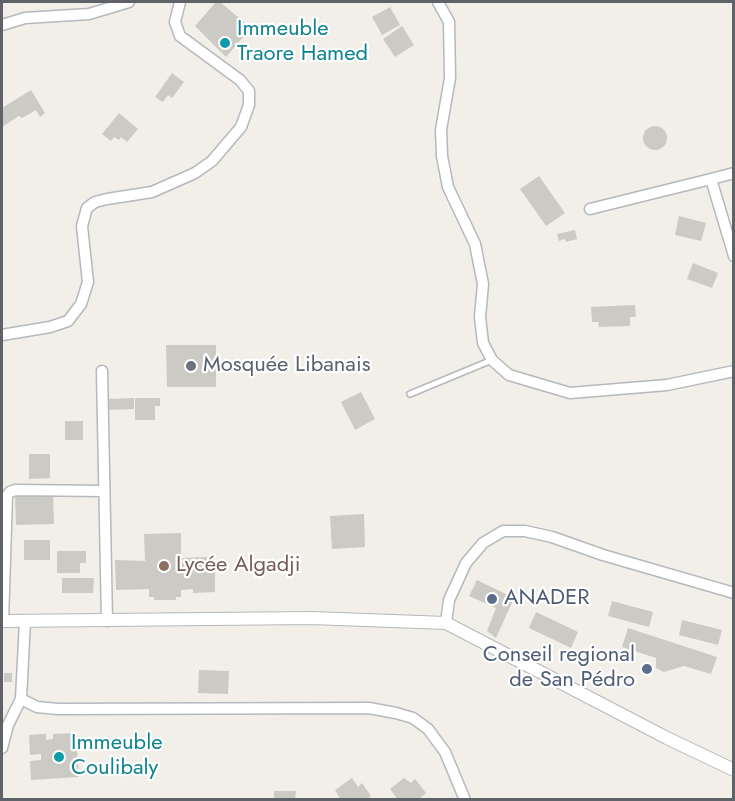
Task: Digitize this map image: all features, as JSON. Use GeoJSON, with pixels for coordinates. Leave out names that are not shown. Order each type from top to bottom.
{"type":"FeatureCollection","features":[{"type":"Feature","properties":{"kind":"street"},"geometry":{"type":"LineString","coordinates":[[2,25],[26,18],[89,14],[129,2]]}},
{"type":"Feature","properties":{"kind":"street"},"geometry":{"type":"LineString","coordinates":[[2,335],[50,327],[68,321],[81,304],[87,282],[82,226],[87,208],[107,199],[152,192],[195,173],[212,162],[241,127],[249,105],[249,91],[240,81],[180,36],[175,22],[180,2]]}},
{"type":"Feature","properties":{"kind":"street"},"geometry":{"type":"LineString","coordinates":[[438,2],[449,22],[450,78],[441,130],[442,156],[448,187],[475,244],[483,284],[480,317],[483,343],[492,360],[509,375],[570,393],[667,385],[734,371]]}},
{"type":"Feature","properties":{"kind":"street"},"geometry":{"type":"LineString","coordinates":[[590,209],[734,173]]}},
{"type":"Feature","properties":{"kind":"street"},"geometry":{"type":"LineString","coordinates":[[711,179],[734,256]]}},
{"type":"Feature","properties":{"kind":"street"},"geometry":{"type":"LineString","coordinates":[[102,371],[107,621]]}},
{"type":"Feature","properties":{"kind":"street"},"geometry":{"type":"LineString","coordinates":[[104,491],[15,489],[10,492],[7,496],[2,621],[312,618],[446,623],[667,738],[734,770]]}},
{"type":"Feature","properties":{"kind":"street"},"geometry":{"type":"LineString","coordinates":[[446,623],[449,600],[466,563],[483,543],[503,531],[525,531],[552,537],[603,555],[734,593]]}},
{"type":"Feature","properties":{"kind":"street"},"geometry":{"type":"LineString","coordinates":[[2,748],[8,725],[21,699],[26,621]]}},
{"type":"Feature","properties":{"kind":"street"},"geometry":{"type":"LineString","coordinates":[[21,699],[37,707],[58,709],[369,708],[396,712],[413,718],[428,729],[445,752],[465,800]]}},
{"type":"Feature","properties":{"kind":"lane"},"geometry":{"type":"LineString","coordinates":[[410,394],[492,360]]}},
{"type":"Feature","properties":{"kind":"building","name":"Immeuble Traore Hamed"},"geometry":{"type":"Polygon","coordinates":[[[216,2],[220,2],[251,28],[226,57],[195,26],[216,2]]]}},
{"type":"Feature","properties":{"kind":"building"},"geometry":{"type":"Polygon","coordinates":[[[390,7],[400,25],[382,35],[372,17],[390,7]]]}},
{"type":"Feature","properties":{"kind":"building"},"geometry":{"type":"Polygon","coordinates":[[[402,26],[414,45],[395,57],[383,39],[402,26]]]}},
{"type":"Feature","properties":{"kind":"building"},"geometry":{"type":"Polygon","coordinates":[[[172,73],[184,82],[172,98],[168,95],[163,102],[155,97],[172,73]]]}},
{"type":"Feature","properties":{"kind":"building"},"geometry":{"type":"Polygon","coordinates":[[[31,90],[45,113],[40,117],[36,110],[22,118],[19,116],[2,127],[2,108],[31,90]]]}},
{"type":"Feature","properties":{"kind":"building"},"geometry":{"type":"Polygon","coordinates":[[[119,113],[138,129],[127,142],[121,137],[119,140],[114,137],[111,141],[102,134],[119,113]]]}},
{"type":"Feature","properties":{"kind":"building"},"geometry":{"type":"Polygon","coordinates":[[[655,126],[664,129],[667,138],[664,147],[655,150],[646,147],[643,138],[646,129],[655,126]]]}},
{"type":"Feature","properties":{"kind":"building"},"geometry":{"type":"Polygon","coordinates":[[[539,176],[565,213],[546,226],[520,189],[539,176]]]}},
{"type":"Feature","properties":{"kind":"building"},"geometry":{"type":"Polygon","coordinates":[[[679,216],[706,223],[701,241],[675,235],[679,216]]]}},
{"type":"Feature","properties":{"kind":"building"},"geometry":{"type":"Polygon","coordinates":[[[575,230],[577,239],[559,241],[557,234],[575,230]]]}},
{"type":"Feature","properties":{"kind":"building"},"geometry":{"type":"Polygon","coordinates":[[[693,263],[718,273],[712,288],[687,279],[693,263]]]}},
{"type":"Feature","properties":{"kind":"building"},"geometry":{"type":"Polygon","coordinates":[[[635,305],[636,317],[630,317],[630,326],[599,327],[598,322],[592,322],[591,307],[635,305]]]}},
{"type":"Feature","properties":{"kind":"building"},"geometry":{"type":"Polygon","coordinates":[[[166,345],[216,345],[216,387],[167,387],[166,345]]]}},
{"type":"Feature","properties":{"kind":"building"},"geometry":{"type":"Polygon","coordinates":[[[361,392],[375,419],[355,430],[341,402],[361,392]]]}},
{"type":"Feature","properties":{"kind":"building"},"geometry":{"type":"Polygon","coordinates":[[[134,398],[134,409],[108,410],[108,399],[134,398]]]}},
{"type":"Feature","properties":{"kind":"building"},"geometry":{"type":"Polygon","coordinates":[[[135,398],[160,398],[160,406],[155,406],[155,420],[135,420],[135,398]]]}},
{"type":"Feature","properties":{"kind":"building"},"geometry":{"type":"Polygon","coordinates":[[[65,421],[83,421],[83,440],[65,440],[65,421]]]}},
{"type":"Feature","properties":{"kind":"building"},"geometry":{"type":"Polygon","coordinates":[[[29,454],[50,454],[50,478],[29,479],[29,454]]]}},
{"type":"Feature","properties":{"kind":"building"},"geometry":{"type":"Polygon","coordinates":[[[53,494],[54,524],[16,525],[15,495],[53,494]]]}},
{"type":"Feature","properties":{"kind":"building"},"geometry":{"type":"Polygon","coordinates":[[[364,514],[365,547],[332,549],[330,516],[364,514]]]}},
{"type":"Feature","properties":{"kind":"building"},"geometry":{"type":"Polygon","coordinates":[[[181,533],[181,558],[208,557],[215,561],[215,592],[193,593],[193,589],[181,590],[181,597],[176,597],[176,600],[154,600],[154,597],[149,597],[149,589],[116,590],[115,560],[145,561],[144,534],[181,533]]]}},
{"type":"Feature","properties":{"kind":"building"},"geometry":{"type":"Polygon","coordinates":[[[24,540],[50,540],[50,560],[24,560],[24,540]]]}},
{"type":"Feature","properties":{"kind":"building"},"geometry":{"type":"Polygon","coordinates":[[[57,551],[86,551],[86,563],[80,563],[80,573],[57,573],[57,551]]]}},
{"type":"Feature","properties":{"kind":"building"},"geometry":{"type":"Polygon","coordinates":[[[62,578],[94,578],[93,593],[62,593],[62,578]]]}},
{"type":"Feature","properties":{"kind":"building"},"geometry":{"type":"Polygon","coordinates":[[[477,580],[514,598],[496,638],[487,631],[496,608],[469,596],[477,580]]]}},
{"type":"Feature","properties":{"kind":"building"},"geometry":{"type":"Polygon","coordinates":[[[612,601],[653,612],[649,627],[608,616],[612,601]]]}},
{"type":"Feature","properties":{"kind":"building"},"geometry":{"type":"Polygon","coordinates":[[[536,612],[578,632],[571,648],[529,628],[536,612]]]}},
{"type":"Feature","properties":{"kind":"building"},"geometry":{"type":"Polygon","coordinates":[[[682,620],[722,630],[718,645],[679,635],[682,620]]]}},
{"type":"Feature","properties":{"kind":"building"},"geometry":{"type":"Polygon","coordinates":[[[628,628],[717,657],[711,674],[684,666],[664,672],[656,668],[656,658],[622,647],[628,628]]]}},
{"type":"Feature","properties":{"kind":"building"},"geometry":{"type":"Polygon","coordinates":[[[199,670],[229,671],[228,694],[198,693],[199,670]]]}},
{"type":"Feature","properties":{"kind":"building"},"geometry":{"type":"Polygon","coordinates":[[[4,673],[12,673],[12,682],[4,682],[4,673]]]}},
{"type":"Feature","properties":{"kind":"building","name":"Immeuble Coulibaly"},"geometry":{"type":"Polygon","coordinates":[[[76,733],[79,777],[31,780],[30,761],[41,760],[41,754],[30,755],[29,735],[46,734],[46,740],[53,739],[53,734],[76,733]]]}},
{"type":"Feature","properties":{"kind":"building"},"geometry":{"type":"Polygon","coordinates":[[[352,778],[358,787],[362,783],[371,796],[366,800],[341,800],[335,790],[352,778]]]}},
{"type":"Feature","properties":{"kind":"building"},"geometry":{"type":"Polygon","coordinates":[[[404,778],[411,783],[415,779],[426,793],[418,800],[411,798],[398,800],[390,789],[404,778]]]}},
{"type":"Feature","properties":{"kind":"building"},"geometry":{"type":"Polygon","coordinates":[[[274,791],[296,791],[295,800],[274,800],[274,791]]]}},
{"type":"Feature","properties":{"kind":"place","name":"Immeuble Traore Hamed"},"geometry":{"type":"Point","coordinates":[225,43]}},
{"type":"Feature","properties":{"kind":"place","name":"Mosquée Libanais"},"geometry":{"type":"Point","coordinates":[191,366]}},
{"type":"Feature","properties":{"kind":"place","name":"Lycée Algadji"},"geometry":{"type":"Point","coordinates":[164,566]}},
{"type":"Feature","properties":{"kind":"place","name":"ANADER"},"geometry":{"type":"Point","coordinates":[492,599]}},
{"type":"Feature","properties":{"kind":"place","name":"Conseil regional de San Pédro"},"geometry":{"type":"Point","coordinates":[647,669]}},
{"type":"Feature","properties":{"kind":"place","name":"Immeuble Coulibaly"},"geometry":{"type":"Point","coordinates":[59,757]}}]}
